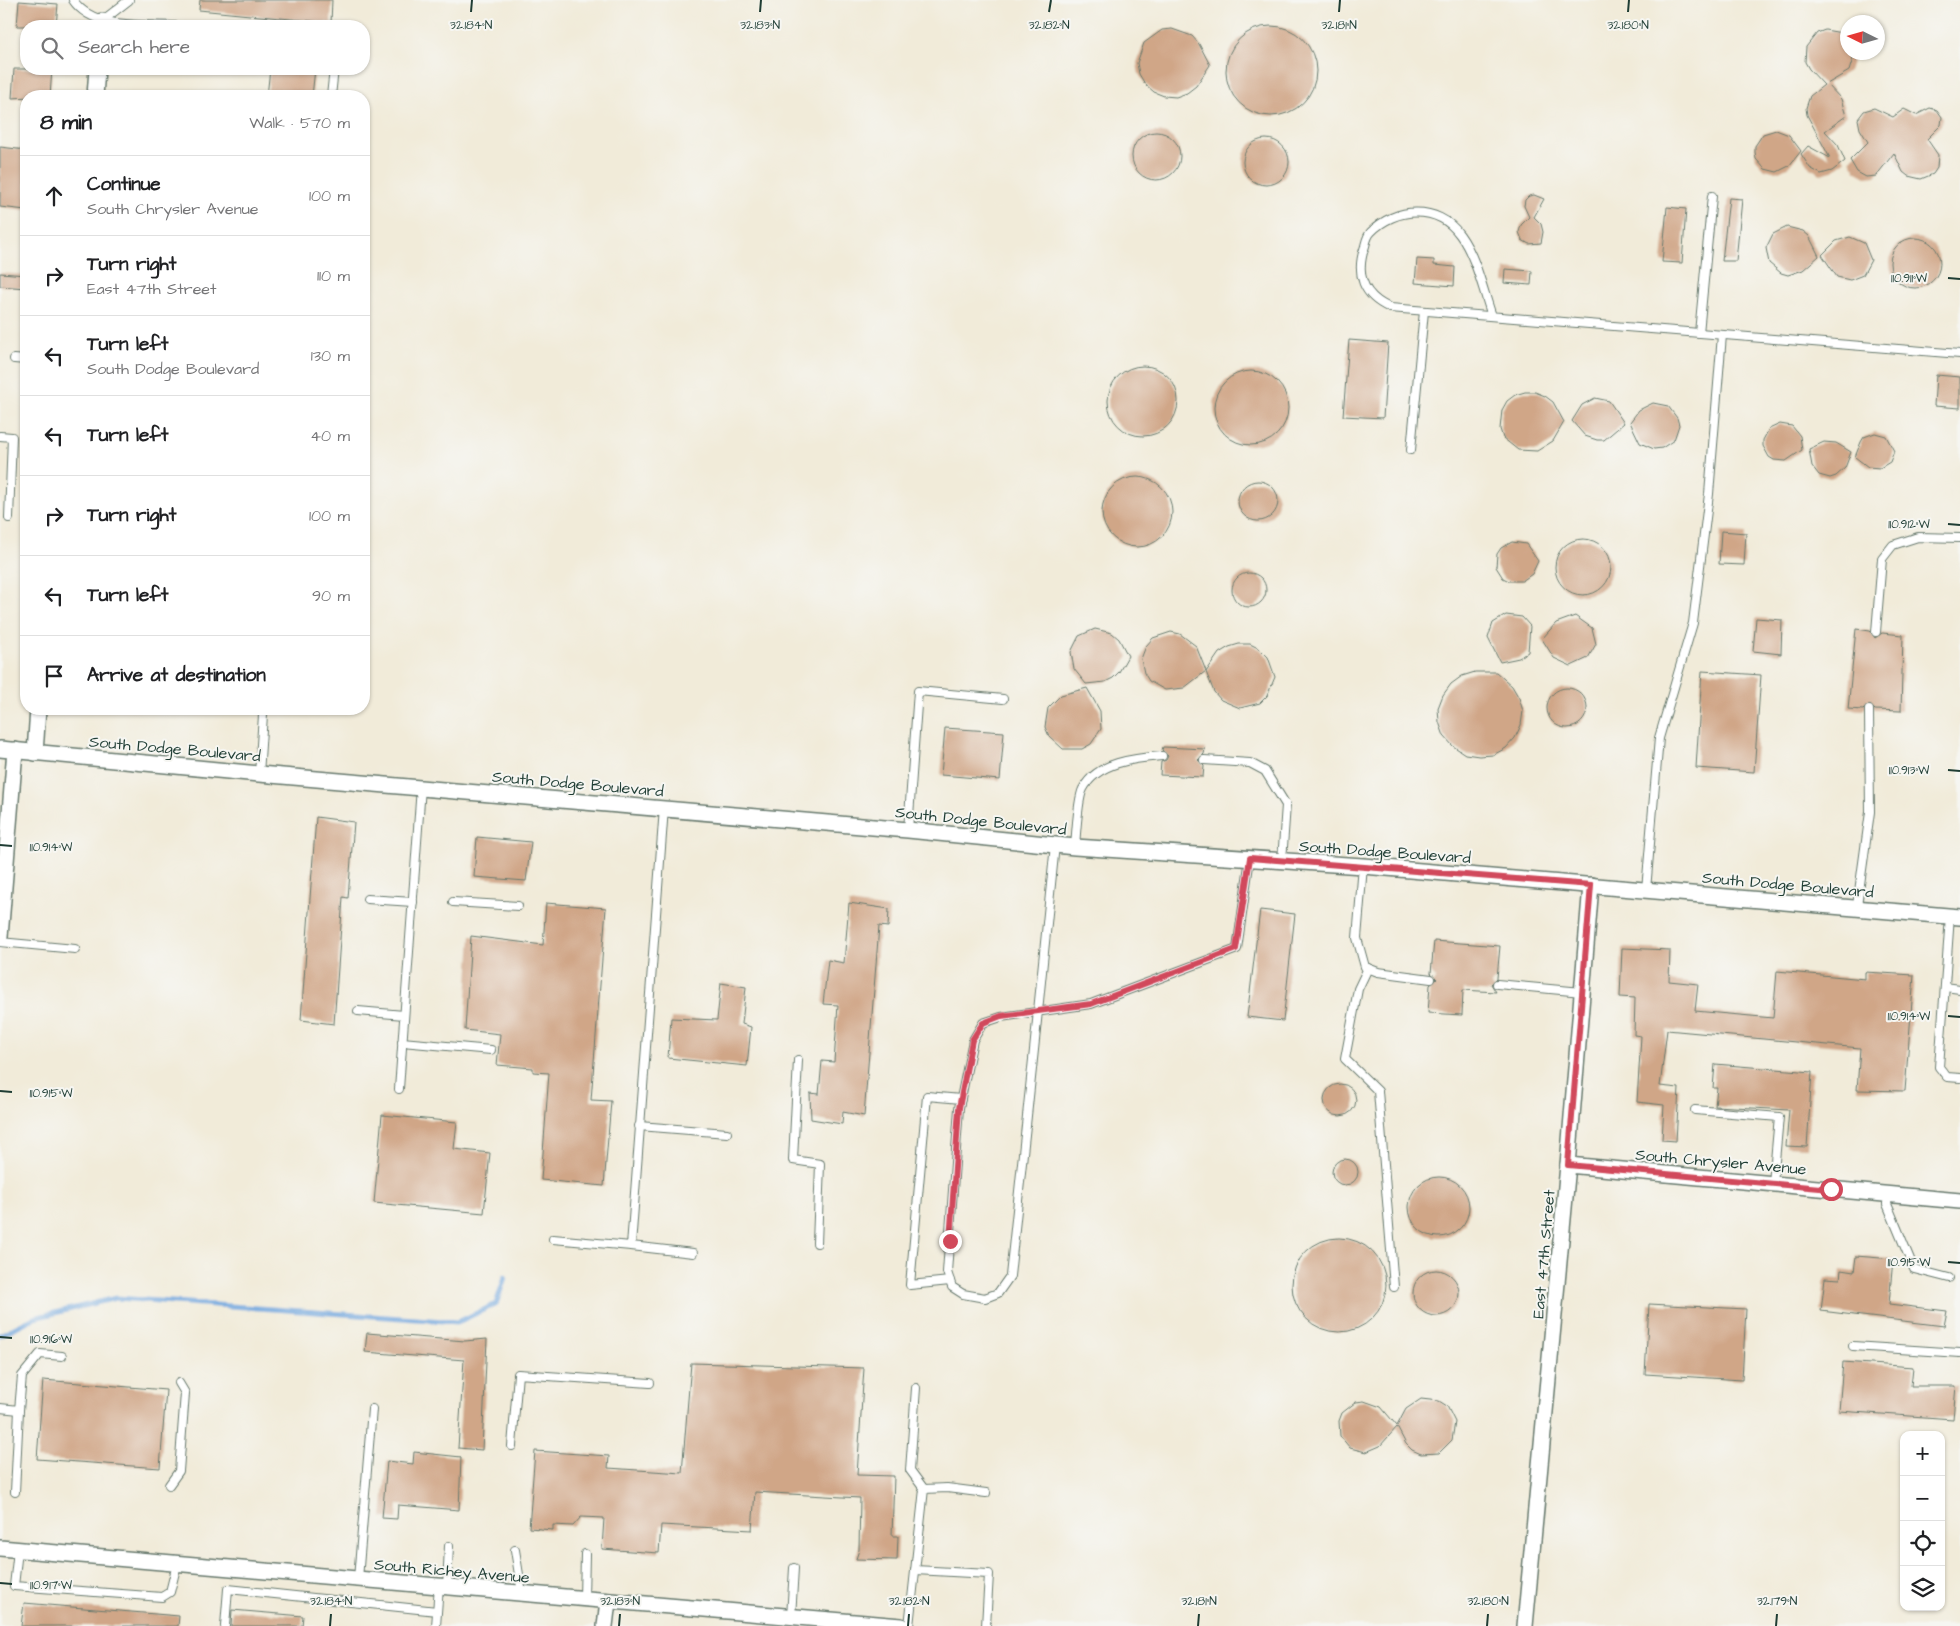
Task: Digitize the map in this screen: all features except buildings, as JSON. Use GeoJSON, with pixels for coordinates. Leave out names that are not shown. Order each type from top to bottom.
{"type":"FeatureCollection","features":[{"type":"Feature","properties":{"kind":"street"},"geometry":{"type":"LineString","coordinates":[[96,90],[97,75]]}},
{"type":"Feature","properties":{"kind":"street"},"geometry":{"type":"LineString","coordinates":[[35,753],[38,715]]}},
{"type":"Feature","properties":{"kind":"street"},"geometry":{"type":"LineString","coordinates":[[0,937],[7,750]]}},
{"type":"Feature","properties":{"kind":"street","name":"South Dodge Boulevard"},"geometry":{"type":"LineString","coordinates":[[7,750],[259,774],[908,830],[1075,847],[1364,866],[1858,906],[1955,917]]}},
{"type":"Feature","properties":{"kind":"street","name":"East 47th Street"},"geometry":{"type":"LineString","coordinates":[[1525,1626],[1568,1165],[1591,885]]}},
{"type":"Feature","properties":{"kind":"street","name":"South Chrysler Avenue"},"geometry":{"type":"LineString","coordinates":[[1568,1165],[1960,1201]]}},
{"type":"Feature","properties":{"kind":"street","name":"South Richey Avenue"},"geometry":{"type":"LineString","coordinates":[[0,1548],[901,1626]]}},
{"type":"Feature","properties":{"kind":"street"},"geometry":{"type":"LineString","coordinates":[[605,1626],[608,1601]]}},
{"type":"Feature","properties":{"kind":"lane"},"geometry":{"type":"LineString","coordinates":[[107,20],[130,0]]}},
{"type":"Feature","properties":{"kind":"lane"},"geometry":{"type":"LineString","coordinates":[[77,2],[97,20]]}},
{"type":"Feature","properties":{"kind":"lane"},"geometry":{"type":"LineString","coordinates":[[332,90],[333,75]]}},
{"type":"Feature","properties":{"kind":"lane"},"geometry":{"type":"LineString","coordinates":[[1699,333],[1712,196]]}},
{"type":"Feature","properties":{"kind":"lane"},"geometry":{"type":"LineString","coordinates":[[1492,316],[1469,250],[1460,234],[1444,219],[1425,212],[1406,212],[1388,218],[1369,234],[1360,260],[1362,283],[1376,302],[1390,308],[1960,354]]}},
{"type":"Feature","properties":{"kind":"lane"},"geometry":{"type":"LineString","coordinates":[[1412,450],[1424,311]]}},
{"type":"Feature","properties":{"kind":"lane"},"geometry":{"type":"LineString","coordinates":[[1646,890],[1659,738],[1693,623],[1709,494],[1722,335]]}},
{"type":"Feature","properties":{"kind":"lane"},"geometry":{"type":"LineString","coordinates":[[14,359],[20,360]]}},
{"type":"Feature","properties":{"kind":"lane"},"geometry":{"type":"LineString","coordinates":[[0,436],[12,437],[9,518]]}},
{"type":"Feature","properties":{"kind":"lane"},"geometry":{"type":"LineString","coordinates":[[1876,632],[1882,558],[1893,545],[1918,537],[1960,538]]}},
{"type":"Feature","properties":{"kind":"lane"},"geometry":{"type":"LineString","coordinates":[[908,830],[918,692],[1003,699]]}},
{"type":"Feature","properties":{"kind":"lane"},"geometry":{"type":"LineString","coordinates":[[1858,906],[1870,812],[1869,710]]}},
{"type":"Feature","properties":{"kind":"lane"},"geometry":{"type":"LineString","coordinates":[[259,774],[263,715]]}},
{"type":"Feature","properties":{"kind":"lane"},"geometry":{"type":"LineString","coordinates":[[1075,847],[1082,790],[1095,773],[1129,759],[1162,756]]}},
{"type":"Feature","properties":{"kind":"lane"},"geometry":{"type":"LineString","coordinates":[[1204,760],[1250,763],[1265,771],[1286,805],[1282,861]]}},
{"type":"Feature","properties":{"kind":"lane"},"geometry":{"type":"LineString","coordinates":[[399,1089],[421,787]]}},
{"type":"Feature","properties":{"kind":"lane"},"geometry":{"type":"LineString","coordinates":[[631,1246],[664,808]]}},
{"type":"Feature","properties":{"kind":"lane"},"geometry":{"type":"LineString","coordinates":[[1055,845],[1038,1013],[1010,1276],[998,1293],[985,1298],[963,1294],[952,1287],[947,1272],[961,1099],[972,1040],[983,1023],[1001,1016],[1038,1013],[1091,1004],[1236,949],[1250,858]]}},
{"type":"Feature","properties":{"kind":"lane"},"geometry":{"type":"LineString","coordinates":[[1364,866],[1357,938],[1365,967],[1378,972],[1431,979]]}},
{"type":"Feature","properties":{"kind":"lane"},"geometry":{"type":"LineString","coordinates":[[367,899],[413,902]]}},
{"type":"Feature","properties":{"kind":"lane"},"geometry":{"type":"LineString","coordinates":[[453,902],[518,906]]}},
{"type":"Feature","properties":{"kind":"lane"},"geometry":{"type":"LineString","coordinates":[[1955,917],[1945,987],[1939,1067],[1947,1077],[1960,1078]]}},
{"type":"Feature","properties":{"kind":"lane"},"geometry":{"type":"LineString","coordinates":[[0,942],[75,949]]}},
{"type":"Feature","properties":{"kind":"lane"},"geometry":{"type":"LineString","coordinates":[[1368,968],[1358,988],[1345,1060],[1378,1091],[1394,1286]]}},
{"type":"Feature","properties":{"kind":"lane"},"geometry":{"type":"LineString","coordinates":[[1497,984],[1582,992]]}},
{"type":"Feature","properties":{"kind":"lane"},"geometry":{"type":"LineString","coordinates":[[1945,987],[1960,989]]}},
{"type":"Feature","properties":{"kind":"lane"},"geometry":{"type":"LineString","coordinates":[[358,1011],[404,1015]]}},
{"type":"Feature","properties":{"kind":"lane"},"geometry":{"type":"LineString","coordinates":[[402,1042],[491,1050]]}},
{"type":"Feature","properties":{"kind":"lane"},"geometry":{"type":"LineString","coordinates":[[798,1060],[793,1160],[820,1164],[817,1243]]}},
{"type":"Feature","properties":{"kind":"lane"},"geometry":{"type":"LineString","coordinates":[[950,1281],[910,1285],[927,1096],[961,1099]]}},
{"type":"Feature","properties":{"kind":"lane"},"geometry":{"type":"LineString","coordinates":[[1695,1110],[1779,1117],[1773,1183]]}},
{"type":"Feature","properties":{"kind":"lane"},"geometry":{"type":"LineString","coordinates":[[639,1126],[727,1133]]}},
{"type":"Feature","properties":{"kind":"lane"},"geometry":{"type":"LineString","coordinates":[[1888,1194],[1887,1204],[1914,1269],[1948,1278]]}},
{"type":"Feature","properties":{"kind":"lane"},"geometry":{"type":"LineString","coordinates":[[553,1239],[693,1252]]}},
{"type":"Feature","properties":{"kind":"lane"},"geometry":{"type":"LineString","coordinates":[[1854,1346],[1960,1353]]}},
{"type":"Feature","properties":{"kind":"lane"},"geometry":{"type":"LineString","coordinates":[[15,1492],[22,1376],[40,1354],[62,1356]]}},
{"type":"Feature","properties":{"kind":"lane"},"geometry":{"type":"LineString","coordinates":[[512,1446],[518,1374],[650,1383]]}},
{"type":"Feature","properties":{"kind":"lane"},"geometry":{"type":"LineString","coordinates":[[169,1486],[179,1471],[185,1393],[179,1382]]}},
{"type":"Feature","properties":{"kind":"lane"},"geometry":{"type":"LineString","coordinates":[[909,1626],[924,1490],[910,1470],[916,1388]]}},
{"type":"Feature","properties":{"kind":"lane"},"geometry":{"type":"LineString","coordinates":[[0,1408],[20,1410]]}},
{"type":"Feature","properties":{"kind":"lane"},"geometry":{"type":"LineString","coordinates":[[358,1579],[372,1408]]}},
{"type":"Feature","properties":{"kind":"lane"},"geometry":{"type":"LineString","coordinates":[[924,1490],[947,1488],[986,1493]]}},
{"type":"Feature","properties":{"kind":"lane"},"geometry":{"type":"LineString","coordinates":[[436,1626],[437,1610],[450,1546]]}},
{"type":"Feature","properties":{"kind":"lane"},"geometry":{"type":"LineString","coordinates":[[18,1550],[14,1586],[162,1597],[170,1592],[177,1564]]}},
{"type":"Feature","properties":{"kind":"lane"},"geometry":{"type":"LineString","coordinates":[[515,1550],[522,1593]]}},
{"type":"Feature","properties":{"kind":"lane"},"geometry":{"type":"LineString","coordinates":[[584,1599],[585,1554]]}},
{"type":"Feature","properties":{"kind":"lane"},"geometry":{"type":"LineString","coordinates":[[791,1617],[794,1568]]}},
{"type":"Feature","properties":{"kind":"lane"},"geometry":{"type":"LineString","coordinates":[[915,1570],[989,1574],[986,1626]]}},
{"type":"Feature","properties":{"kind":"lane"},"geometry":{"type":"LineString","coordinates":[[225,1626],[228,1589],[437,1610]]}},
{"type":"Feature","properties":{"kind":"waterway"},"geometry":{"type":"LineString","coordinates":[[0,1335],[34,1318],[116,1298],[458,1322],[496,1304],[505,1277]]}},
{"type":"Feature","properties":{"kind":"route"},"geometry":{"type":"LineString","coordinates":[[950,1241],[959,1108],[972,1040],[983,1023],[1001,1016],[1038,1013],[1091,1004],[1236,949],[1250,858],[1591,885],[1568,1165],[1831,1189]]}}]}
